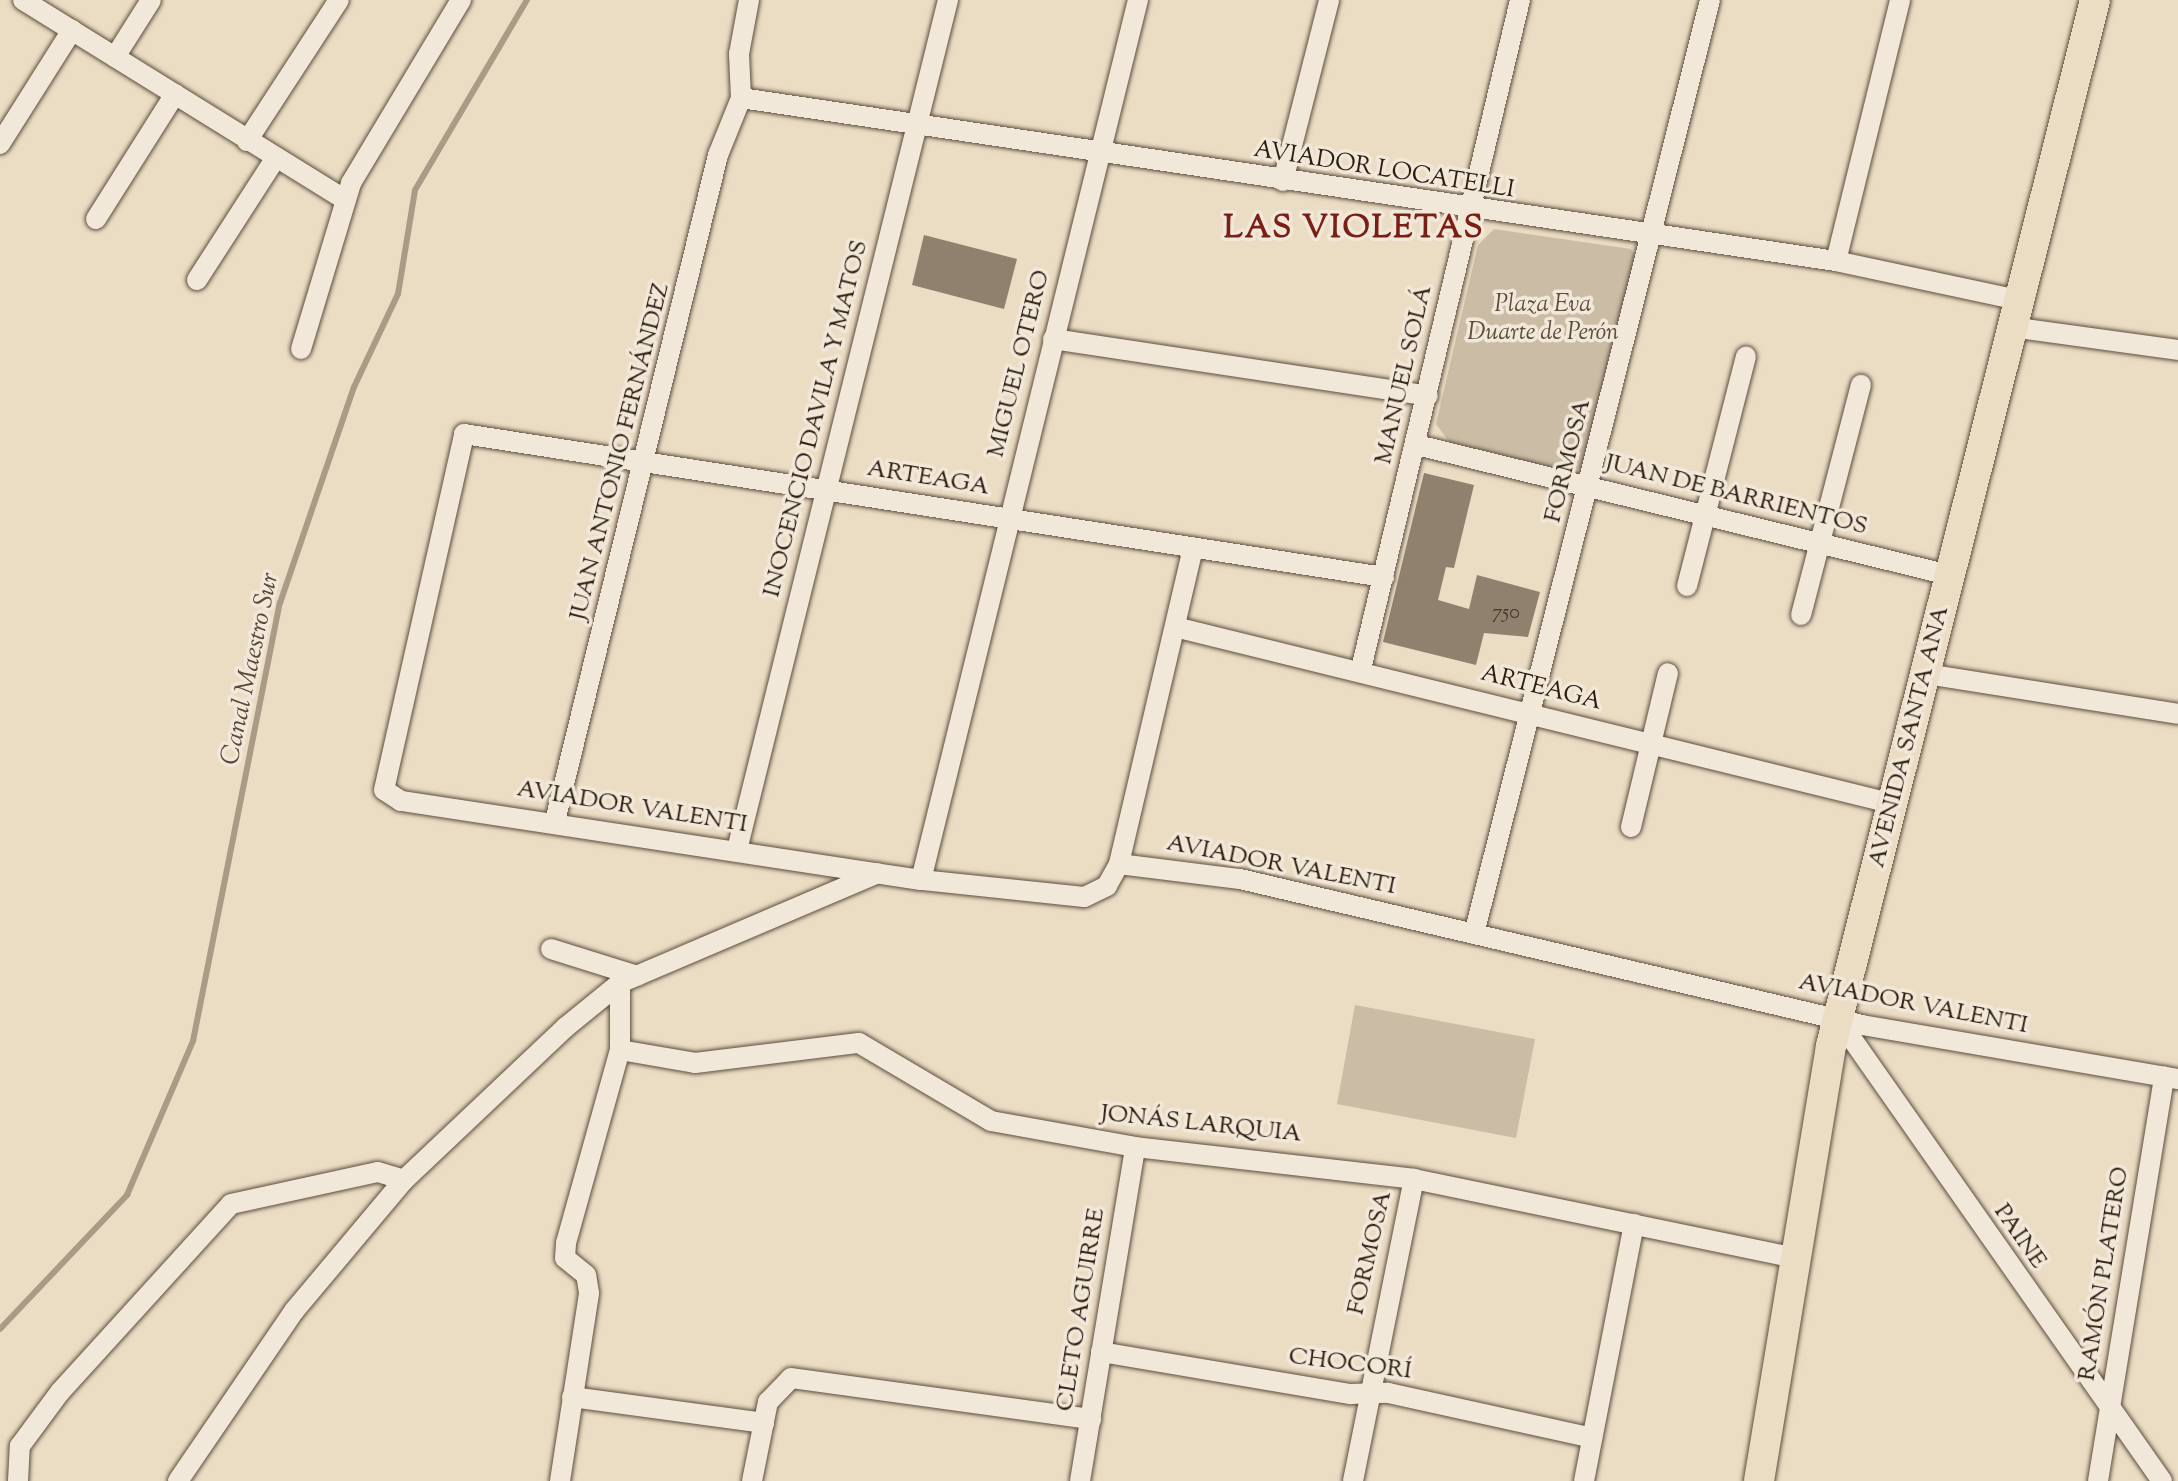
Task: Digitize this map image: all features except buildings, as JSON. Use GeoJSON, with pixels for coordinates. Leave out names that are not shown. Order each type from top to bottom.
{"type":"FeatureCollection","features":[{"type":"Feature","properties":{"kind":"main road","name":"AVENIDA SANTA ANA"},"geometry":{"type":"LineString","coordinates":[[1759,1481],[1838,1019],[2095,0]]}},
{"type":"Feature","properties":{"kind":"street"},"geometry":{"type":"LineString","coordinates":[[23,0],[345,200]]}},
{"type":"Feature","properties":{"kind":"street"},"geometry":{"type":"LineString","coordinates":[[115,57],[151,0]]}},
{"type":"Feature","properties":{"kind":"street"},"geometry":{"type":"LineString","coordinates":[[247,141],[339,0]]}},
{"type":"Feature","properties":{"kind":"street"},"geometry":{"type":"LineString","coordinates":[[301,349],[345,200],[461,0]]}},
{"type":"Feature","properties":{"kind":"street"},"geometry":{"type":"LineString","coordinates":[[741,98],[739,54],[749,0]]}},
{"type":"Feature","properties":{"kind":"street","name":"INOCENCIO DAVILA Y MATOS"},"geometry":{"type":"LineString","coordinates":[[737,850],[948,0]]}},
{"type":"Feature","properties":{"kind":"street","name":"MIGUEL OTERO"},"geometry":{"type":"LineString","coordinates":[[921,880],[1138,0]]}},
{"type":"Feature","properties":{"kind":"street"},"geometry":{"type":"LineString","coordinates":[[1283,181],[1329,0]]}},
{"type":"Feature","properties":{"kind":"street","name":"MANUEL SOLÁ"},"geometry":{"type":"LineString","coordinates":[[1361,669],[1417,445],[1468,212],[1520,0]]}},
{"type":"Feature","properties":{"kind":"street","name":"FORMOSA"},"geometry":{"type":"LineString","coordinates":[[1474,934],[1590,487],[1710,0]]}},
{"type":"Feature","properties":{"kind":"street"},"geometry":{"type":"LineString","coordinates":[[1836,261],[1900,0]]}},
{"type":"Feature","properties":{"kind":"street"},"geometry":{"type":"LineString","coordinates":[[0,144],[72,30]]}},
{"type":"Feature","properties":{"kind":"street"},"geometry":{"type":"LineString","coordinates":[[96,219],[175,94]]}},
{"type":"Feature","properties":{"kind":"street","name":"AVIADOR LOCATELLI"},"geometry":{"type":"LineString","coordinates":[[741,98],[1468,212],[1836,261],[2014,314],[2178,350]]}},
{"type":"Feature","properties":{"kind":"street","name":"JUAN ANTONIO FERNÁNDEZ"},"geometry":{"type":"LineString","coordinates":[[555,821],[649,459],[718,155],[741,98]]}},
{"type":"Feature","properties":{"kind":"street"},"geometry":{"type":"LineString","coordinates":[[197,280],[275,159]]}},
{"type":"Feature","properties":{"kind":"street"},"geometry":{"type":"LineString","coordinates":[[1053,339],[1428,396]]}},
{"type":"Feature","properties":{"kind":"street"},"geometry":{"type":"LineString","coordinates":[[1687,586],[1746,356]]}},
{"type":"Feature","properties":{"kind":"street"},"geometry":{"type":"LineString","coordinates":[[1801,615],[1861,385]]}},
{"type":"Feature","properties":{"kind":"street","name":"ARTEAGA"},"geometry":{"type":"LineString","coordinates":[[384,790],[464,434],[649,459],[1384,577]]}},
{"type":"Feature","properties":{"kind":"street","name":"JUAN DE BARRIENTOS"},"geometry":{"type":"LineString","coordinates":[[1417,445],[1949,575]]}},
{"type":"Feature","properties":{"kind":"street"},"geometry":{"type":"LineString","coordinates":[[1119,864],[1193,548]]}},
{"type":"Feature","properties":{"kind":"street","name":"ARTEAGA"},"geometry":{"type":"LineString","coordinates":[[1175,627],[1361,669],[1894,804]]}},
{"type":"Feature","properties":{"kind":"street"},"geometry":{"type":"LineString","coordinates":[[1631,827],[1668,673]]}},
{"type":"Feature","properties":{"kind":"street"},"geometry":{"type":"LineString","coordinates":[[1926,674],[2178,714]]}},
{"type":"Feature","properties":{"kind":"street","name":"AVIADOR VALENTI"},"geometry":{"type":"LineString","coordinates":[[384,790],[401,801],[555,821],[921,880],[1071,899],[1107,886],[1119,864],[1240,879],[1838,1019],[2171,1077]]}},
{"type":"Feature","properties":{"kind":"street"},"geometry":{"type":"LineString","coordinates":[[178,1481],[294,1311],[404,1180],[628,980],[878,873]]}},
{"type":"Feature","properties":{"kind":"street"},"geometry":{"type":"LineString","coordinates":[[551,949],[628,980]]}},
{"type":"Feature","properties":{"kind":"street"},"geometry":{"type":"LineString","coordinates":[[560,1481],[589,1293],[586,1275],[565,1258],[566,1243],[620,1050],[628,980]]}},
{"type":"Feature","properties":{"kind":"street","name":"PAINE"},"geometry":{"type":"LineString","coordinates":[[1838,1019],[2162,1481]]}},
{"type":"Feature","properties":{"kind":"street","name":"JONÁS LARQUIA"},"geometry":{"type":"LineString","coordinates":[[620,1050],[695,1063],[859,1043],[884,1052],[971,1115],[1135,1147],[1414,1179],[1795,1258]]}},
{"type":"Feature","properties":{"kind":"street","name":"RAMÓN PLATERO"},"geometry":{"type":"LineString","coordinates":[[2098,1481],[2171,1077]]}},
{"type":"Feature","properties":{"kind":"street","name":"CLETO AGUIRRE"},"geometry":{"type":"LineString","coordinates":[[1080,1481],[1135,1147]]}},
{"type":"Feature","properties":{"kind":"street"},"geometry":{"type":"LineString","coordinates":[[18,1481],[20,1446],[60,1392],[231,1204],[378,1172],[404,1180]]}},
{"type":"Feature","properties":{"kind":"street","name":"FORMOSA"},"geometry":{"type":"LineString","coordinates":[[1353,1481],[1366,1393],[1414,1179]]}},
{"type":"Feature","properties":{"kind":"street"},"geometry":{"type":"LineString","coordinates":[[1584,1481],[1634,1224]]}},
{"type":"Feature","properties":{"kind":"street","name":"CHOCORÍ"},"geometry":{"type":"LineString","coordinates":[[1101,1352],[1366,1393],[1592,1438]]}},
{"type":"Feature","properties":{"kind":"street"},"geometry":{"type":"LineString","coordinates":[[752,1481],[774,1389],[801,1377],[1091,1419]]}},
{"type":"Feature","properties":{"kind":"street"},"geometry":{"type":"LineString","coordinates":[[572,1397],[764,1423]]}},
{"type":"Feature","properties":{"kind":"green space","name":"Plaza Eva Duarte de Perón"},"geometry":{"type":"Polygon","coordinates":[[[1494,229],[1631,249],[1641,264],[1588,465],[1571,472],[1449,442],[1436,424],[1478,245],[1494,229]]]}},
{"type":"Feature","properties":{"kind":"green space"},"geometry":{"type":"Polygon","coordinates":[[[1355,1005],[1535,1039],[1516,1138],[1337,1104],[1355,1005]]]}},
{"type":"Feature","properties":{"kind":"waterway","name":"Canal Maestro Sur"},"geometry":{"type":"LineString","coordinates":[[0,1329],[127,1195],[193,1041],[280,603],[354,387],[398,294],[415,190],[527,0]]}},
{"type":"Feature","properties":{"kind":"district","name":"LAS VIOLETAS"},"geometry":{"type":"Point","coordinates":[1354,229]}}]}
